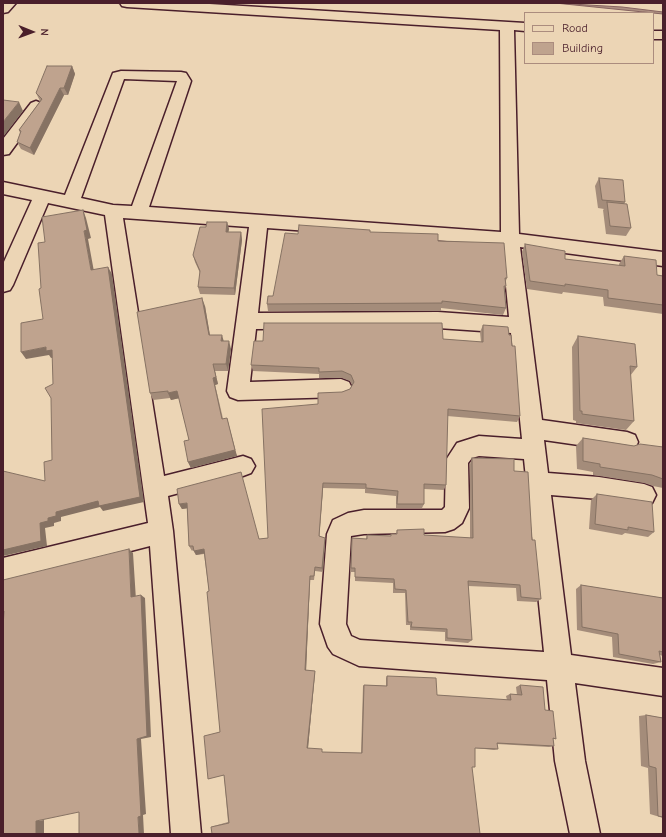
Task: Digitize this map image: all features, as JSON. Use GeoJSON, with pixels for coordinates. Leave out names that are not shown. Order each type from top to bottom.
{"type":"FeatureCollection","features":[{"type":"Feature","properties":{"kind":"street"},"geometry":{"type":"LineString","coordinates":[[3,9],[9,3]]}},
{"type":"Feature","properties":{"kind":"street"},"geometry":{"type":"LineString","coordinates":[[127,3],[524,27]]}},
{"type":"Feature","properties":{"kind":"street"},"geometry":{"type":"LineString","coordinates":[[507,26],[510,240],[570,761],[585,834]]}},
{"type":"Feature","properties":{"kind":"street"},"geometry":{"type":"LineString","coordinates":[[71,203],[118,76],[181,76],[184,81],[138,213]]}},
{"type":"Feature","properties":{"kind":"street"},"geometry":{"type":"LineString","coordinates":[[3,150],[36,106]]}},
{"type":"Feature","properties":{"kind":"street"},"geometry":{"type":"LineString","coordinates":[[3,188],[113,212],[510,240],[663,259]]}},
{"type":"Feature","properties":{"kind":"street"},"geometry":{"type":"LineString","coordinates":[[3,285],[42,197]]}},
{"type":"Feature","properties":{"kind":"street"},"geometry":{"type":"LineString","coordinates":[[113,212],[161,531],[186,834]]}},
{"type":"Feature","properties":{"kind":"street"},"geometry":{"type":"LineString","coordinates":[[259,222],[238,391],[341,388]]}},
{"type":"Feature","properties":{"kind":"street"},"geometry":{"type":"LineString","coordinates":[[247,321],[438,320],[520,326]]}},
{"type":"Feature","properties":{"kind":"street"},"geometry":{"type":"LineString","coordinates":[[627,442],[534,439],[479,446],[465,450],[457,460],[457,508],[454,515],[445,521],[364,522],[348,525],[342,528],[339,534],[333,624],[337,638],[342,645],[359,653],[559,668],[663,682]]}},
{"type":"Feature","properties":{"kind":"street"},"geometry":{"type":"LineString","coordinates":[[155,489],[243,466]]}},
{"type":"Feature","properties":{"kind":"street"},"geometry":{"type":"LineString","coordinates":[[538,483],[599,488],[644,495]]}},
{"type":"Feature","properties":{"kind":"street"},"geometry":{"type":"LineString","coordinates":[[3,570],[161,531]]}},
{"type":"Feature","properties":{"kind":"shaded area"},"geometry":{"type":"Polygon","coordinates":[[[555,3],[622,7],[663,12],[663,14],[555,3]]]}},
{"type":"Feature","properties":{"kind":"building"},"geometry":{"type":"Polygon","coordinates":[[[47,66],[72,66],[64,88],[60,88],[30,148],[17,142],[21,131],[19,130],[42,99],[36,93],[47,66]]]}},
{"type":"Feature","properties":{"kind":"building"},"geometry":{"type":"Polygon","coordinates":[[[3,100],[19,102],[3,122],[3,100]]]}},
{"type":"Feature","properties":{"kind":"building"},"geometry":{"type":"Polygon","coordinates":[[[599,178],[623,180],[625,202],[602,200],[599,178]]]}},
{"type":"Feature","properties":{"kind":"building"},"geometry":{"type":"Polygon","coordinates":[[[607,202],[627,204],[631,228],[610,226],[607,202]]]}},
{"type":"Feature","properties":{"kind":"building"},"geometry":{"type":"Polygon","coordinates":[[[83,210],[87,230],[84,231],[91,270],[108,267],[140,497],[99,506],[98,501],[56,512],[56,516],[48,518],[48,521],[40,523],[41,541],[3,550],[3,471],[45,481],[44,462],[52,460],[51,398],[45,388],[53,384],[52,350],[46,351],[46,347],[21,352],[21,323],[43,319],[39,289],[41,288],[38,243],[45,242],[42,217],[83,210]]]}},
{"type":"Feature","properties":{"kind":"building"},"geometry":{"type":"Polygon","coordinates":[[[207,222],[227,222],[226,232],[241,232],[234,288],[198,287],[200,271],[193,255],[200,227],[206,227],[207,222]]]}},
{"type":"Feature","properties":{"kind":"building"},"geometry":{"type":"Polygon","coordinates":[[[299,225],[370,230],[370,232],[438,234],[438,241],[504,243],[507,278],[505,278],[506,286],[504,286],[506,308],[442,301],[442,303],[267,304],[268,296],[273,296],[285,233],[298,234],[299,225]]]}},
{"type":"Feature","properties":{"kind":"building"},"geometry":{"type":"Polygon","coordinates":[[[525,244],[565,251],[565,259],[625,266],[624,256],[656,260],[657,275],[663,276],[663,305],[608,298],[608,290],[530,281],[525,244]]]}},
{"type":"Feature","properties":{"kind":"building"},"geometry":{"type":"Polygon","coordinates":[[[202,298],[209,335],[222,335],[221,341],[229,341],[226,364],[213,364],[216,377],[213,378],[222,419],[227,418],[235,450],[188,462],[184,441],[189,440],[177,391],[168,393],[168,391],[150,393],[137,312],[202,298]]]}},
{"type":"Feature","properties":{"kind":"building"},"geometry":{"type":"Polygon","coordinates":[[[264,323],[442,323],[443,339],[483,342],[483,325],[508,327],[509,335],[511,335],[512,346],[515,346],[520,416],[448,409],[446,485],[424,484],[424,504],[397,504],[398,491],[366,488],[366,484],[323,483],[319,536],[325,538],[322,568],[315,567],[314,576],[310,576],[305,670],[315,671],[307,748],[322,749],[322,752],[362,753],[364,685],[387,686],[387,676],[436,678],[437,695],[511,700],[510,694],[522,695],[520,685],[543,687],[545,710],[553,711],[556,739],[553,738],[554,746],[497,743],[498,749],[475,748],[475,767],[472,767],[480,834],[212,834],[211,827],[229,823],[224,775],[208,779],[204,736],[220,732],[207,592],[209,591],[204,549],[194,551],[193,546],[189,546],[187,503],[179,504],[177,489],[241,472],[259,539],[268,538],[262,409],[318,404],[318,393],[342,392],[350,389],[354,382],[351,375],[342,371],[319,372],[319,368],[251,365],[254,341],[263,341],[264,323]]]}},
{"type":"Feature","properties":{"kind":"building"},"geometry":{"type":"Polygon","coordinates":[[[578,336],[635,344],[637,367],[630,366],[634,421],[582,414],[582,411],[580,411],[578,336]]]}},
{"type":"Feature","properties":{"kind":"building"},"geometry":{"type":"Polygon","coordinates":[[[583,438],[634,446],[640,444],[663,447],[663,479],[652,475],[600,467],[600,464],[583,461],[583,438]]]}},
{"type":"Feature","properties":{"kind":"building"},"geometry":{"type":"Polygon","coordinates":[[[472,458],[514,459],[514,471],[528,472],[532,540],[535,540],[541,599],[521,597],[520,585],[468,581],[472,640],[447,638],[447,629],[411,627],[412,622],[408,622],[406,590],[395,589],[394,579],[355,577],[355,568],[351,568],[352,538],[367,539],[367,535],[391,536],[391,534],[397,534],[397,530],[424,529],[424,535],[473,538],[472,458]]]}},
{"type":"Feature","properties":{"kind":"building"},"geometry":{"type":"Polygon","coordinates":[[[597,494],[652,502],[654,532],[628,527],[628,530],[595,524],[597,494]]]}},
{"type":"Feature","properties":{"kind":"building"},"geometry":{"type":"Polygon","coordinates":[[[129,549],[131,597],[141,595],[147,736],[137,739],[141,816],[138,817],[139,834],[79,834],[79,812],[36,821],[36,834],[3,834],[3,580],[129,549]]]}},
{"type":"Feature","properties":{"kind":"building"},"geometry":{"type":"Polygon","coordinates":[[[581,585],[663,598],[663,652],[659,651],[661,662],[619,654],[618,634],[582,627],[581,585]]]}},
{"type":"Feature","properties":{"kind":"building"},"geometry":{"type":"Polygon","coordinates":[[[646,715],[663,718],[663,817],[658,816],[656,768],[649,766],[646,715]]]}}]}
